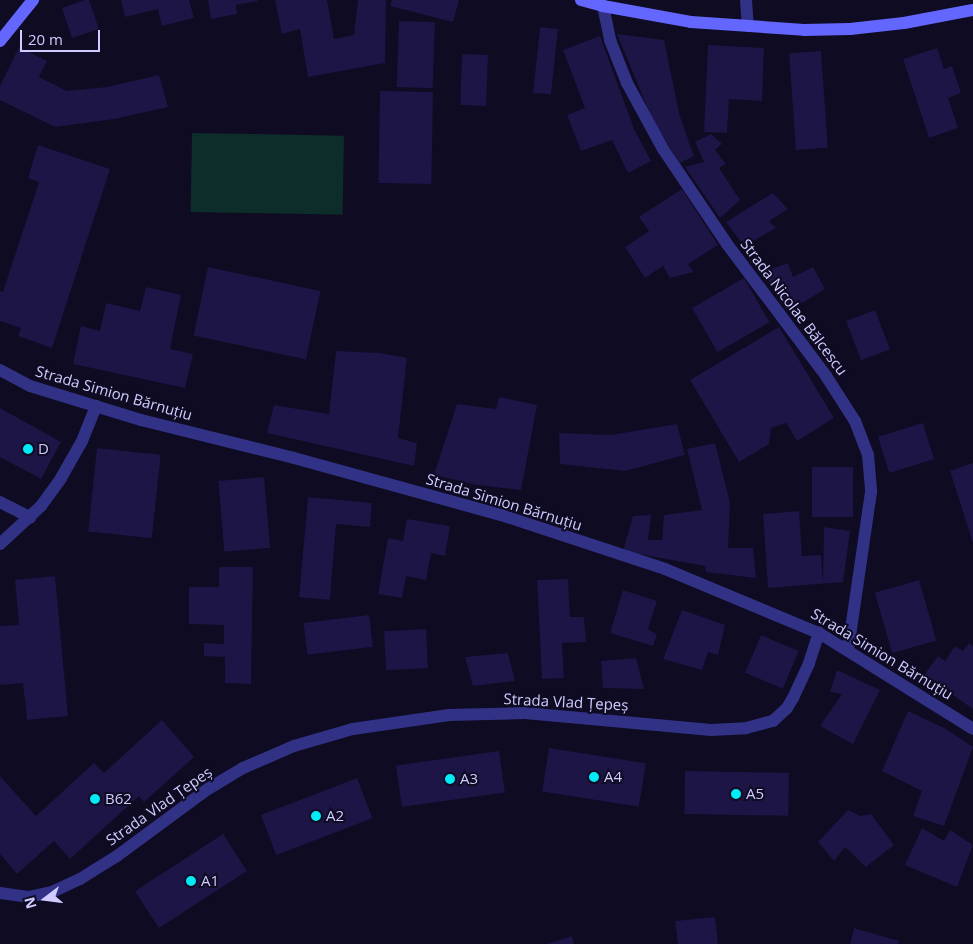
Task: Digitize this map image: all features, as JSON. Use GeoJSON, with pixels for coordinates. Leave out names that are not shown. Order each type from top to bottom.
{"type":"FeatureCollection","features":[{"type":"Feature","properties":{"kind":"main road"},"geometry":{"type":"LineString","coordinates":[[0,41],[33,0]]}},
{"type":"Feature","properties":{"kind":"main road"},"geometry":{"type":"LineString","coordinates":[[581,0],[602,6],[691,22],[804,30],[850,29],[904,23],[973,10]]}},
{"type":"Feature","properties":{"kind":"street"},"geometry":{"type":"LineString","coordinates":[[746,0],[748,26]]}},
{"type":"Feature","properties":{"kind":"street","name":"Strada Nicolae Bălcescu"},"geometry":{"type":"LineString","coordinates":[[602,6],[610,40],[627,83],[663,149],[727,244],[826,376],[855,421],[868,455],[871,492],[848,650]]}},
{"type":"Feature","properties":{"kind":"street","name":"Strada Simion Bărnuțiu"},"geometry":{"type":"LineString","coordinates":[[0,370],[30,386],[96,406],[501,516],[665,569],[819,633],[973,729]]}},
{"type":"Feature","properties":{"kind":"street"},"geometry":{"type":"LineString","coordinates":[[0,544],[41,506],[61,478],[82,441],[96,406]]}},
{"type":"Feature","properties":{"kind":"street"},"geometry":{"type":"LineString","coordinates":[[0,502],[30,517]]}},
{"type":"Feature","properties":{"kind":"street","name":"Strada Vlad Țepeș"},"geometry":{"type":"LineString","coordinates":[[0,893],[28,897],[52,892],[80,879],[117,856],[156,825],[208,789],[243,768],[294,746],[353,729],[449,715],[526,713],[712,730],[746,728],[773,720],[787,708],[793,698],[809,663],[819,633]]}},
{"type":"Feature","properties":{"kind":"green space"},"geometry":{"type":"Polygon","coordinates":[[[192,133],[344,136],[343,215],[191,212],[192,133]]]}},
{"type":"Feature","properties":{"kind":"building"},"geometry":{"type":"Polygon","coordinates":[[[89,0],[99,29],[72,38],[62,8],[89,0]]]}},
{"type":"Feature","properties":{"kind":"building"},"geometry":{"type":"Polygon","coordinates":[[[121,0],[189,0],[194,18],[162,26],[158,9],[125,17],[121,0]]]}},
{"type":"Feature","properties":{"kind":"building"},"geometry":{"type":"Polygon","coordinates":[[[208,0],[258,1],[236,5],[237,14],[211,19],[208,0]]]}},
{"type":"Feature","properties":{"kind":"building"},"geometry":{"type":"Polygon","coordinates":[[[275,0],[327,0],[334,39],[354,35],[358,0],[386,0],[385,63],[308,77],[300,29],[282,34],[275,0]]]}},
{"type":"Feature","properties":{"kind":"building"},"geometry":{"type":"Polygon","coordinates":[[[392,0],[459,0],[453,22],[390,6],[392,0]]]}},
{"type":"Feature","properties":{"kind":"building"},"geometry":{"type":"Polygon","coordinates":[[[399,21],[435,22],[433,88],[397,87],[399,21]]]}},
{"type":"Feature","properties":{"kind":"building"},"geometry":{"type":"Polygon","coordinates":[[[540,27],[558,29],[551,95],[533,93],[540,27]]]}},
{"type":"Feature","properties":{"kind":"building"},"geometry":{"type":"Polygon","coordinates":[[[617,34],[664,40],[679,113],[694,156],[680,163],[653,121],[617,34]]]}},
{"type":"Feature","properties":{"kind":"building"},"geometry":{"type":"Polygon","coordinates":[[[600,36],[634,129],[651,161],[628,173],[612,140],[581,151],[567,115],[585,108],[563,50],[600,36]]]}},
{"type":"Feature","properties":{"kind":"building"},"geometry":{"type":"Polygon","coordinates":[[[708,45],[764,48],[762,101],[729,99],[727,133],[704,132],[708,45]]]}},
{"type":"Feature","properties":{"kind":"building"},"geometry":{"type":"Polygon","coordinates":[[[19,47],[47,61],[39,77],[67,91],[107,87],[159,75],[168,107],[114,119],[55,127],[0,100],[0,86],[19,47]]]}},
{"type":"Feature","properties":{"kind":"building"},"geometry":{"type":"Polygon","coordinates":[[[937,48],[944,69],[952,66],[961,93],[948,98],[958,128],[929,138],[903,59],[937,48]]]}},
{"type":"Feature","properties":{"kind":"building"},"geometry":{"type":"Polygon","coordinates":[[[821,51],[828,148],[796,150],[789,53],[821,51]]]}},
{"type":"Feature","properties":{"kind":"building"},"geometry":{"type":"Polygon","coordinates":[[[462,54],[488,55],[486,106],[460,105],[462,54]]]}},
{"type":"Feature","properties":{"kind":"building"},"geometry":{"type":"Polygon","coordinates":[[[380,91],[433,92],[431,184],[378,183],[380,91]]]}},
{"type":"Feature","properties":{"kind":"building"},"geometry":{"type":"Polygon","coordinates":[[[711,134],[722,144],[715,150],[726,164],[719,168],[740,200],[720,218],[685,167],[704,162],[695,142],[711,134]]]}},
{"type":"Feature","properties":{"kind":"building"},"geometry":{"type":"Polygon","coordinates":[[[38,145],[110,169],[52,348],[18,336],[21,328],[0,321],[0,291],[3,292],[39,182],[28,178],[38,145]]]}},
{"type":"Feature","properties":{"kind":"building"},"geometry":{"type":"Polygon","coordinates":[[[682,189],[718,245],[688,264],[694,272],[670,278],[663,266],[645,278],[625,247],[649,231],[639,217],[682,189]]]}},
{"type":"Feature","properties":{"kind":"building"},"geometry":{"type":"Polygon","coordinates":[[[773,193],[788,209],[769,221],[776,228],[744,246],[726,222],[773,193]]]}},
{"type":"Feature","properties":{"kind":"building"},"geometry":{"type":"Polygon","coordinates":[[[788,263],[793,277],[813,267],[825,289],[791,310],[762,272],[788,263]]]}},
{"type":"Feature","properties":{"kind":"building"},"geometry":{"type":"Polygon","coordinates":[[[208,267],[320,291],[306,359],[193,335],[208,267]]]}},
{"type":"Feature","properties":{"kind":"building"},"geometry":{"type":"Polygon","coordinates":[[[744,278],[770,322],[718,352],[692,308],[744,278]]]}},
{"type":"Feature","properties":{"kind":"building"},"geometry":{"type":"Polygon","coordinates":[[[146,287],[181,295],[170,349],[193,354],[185,388],[73,364],[81,326],[100,331],[106,303],[140,311],[146,287]]]}},
{"type":"Feature","properties":{"kind":"building"},"geometry":{"type":"Polygon","coordinates":[[[875,310],[890,349],[861,360],[846,321],[875,310]]]}},
{"type":"Feature","properties":{"kind":"building"},"geometry":{"type":"Polygon","coordinates":[[[779,327],[834,418],[797,441],[786,423],[771,428],[769,444],[739,462],[690,380],[779,327]]]}},
{"type":"Feature","properties":{"kind":"building"},"geometry":{"type":"Polygon","coordinates":[[[336,351],[380,353],[407,358],[398,438],[417,443],[414,466],[267,433],[274,405],[329,414],[336,351]]]}},
{"type":"Feature","properties":{"kind":"building"},"geometry":{"type":"Polygon","coordinates":[[[499,397],[537,405],[521,490],[477,485],[434,475],[457,404],[496,409],[499,397]]]}},
{"type":"Feature","properties":{"kind":"building","name":"D"},"geometry":{"type":"Polygon","coordinates":[[[0,408],[61,442],[41,479],[0,457],[0,408]]]}},
{"type":"Feature","properties":{"kind":"building"},"geometry":{"type":"Polygon","coordinates":[[[923,423],[934,459],[889,473],[878,437],[923,423]]]}},
{"type":"Feature","properties":{"kind":"building"},"geometry":{"type":"Polygon","coordinates":[[[677,424],[685,455],[625,471],[560,464],[559,433],[611,435],[677,424]]]}},
{"type":"Feature","properties":{"kind":"building"},"geometry":{"type":"Polygon","coordinates":[[[715,443],[730,503],[728,548],[753,548],[756,578],[706,572],[705,566],[623,551],[633,516],[651,515],[648,540],[662,540],[664,515],[702,510],[687,449],[715,443]]]}},
{"type":"Feature","properties":{"kind":"building"},"geometry":{"type":"Polygon","coordinates":[[[97,448],[161,455],[152,538],[88,532],[97,448]]]}},
{"type":"Feature","properties":{"kind":"building"},"geometry":{"type":"Polygon","coordinates":[[[973,463],[973,543],[950,471],[973,463]]]}},
{"type":"Feature","properties":{"kind":"building"},"geometry":{"type":"Polygon","coordinates":[[[812,467],[853,467],[853,517],[812,517],[812,467]]]}},
{"type":"Feature","properties":{"kind":"building"},"geometry":{"type":"Polygon","coordinates":[[[264,477],[270,548],[224,552],[218,481],[264,477]]]}},
{"type":"Feature","properties":{"kind":"building"},"geometry":{"type":"Polygon","coordinates":[[[308,497],[372,503],[370,527],[336,524],[330,600],[299,597],[308,497]]]}},
{"type":"Feature","properties":{"kind":"building"},"geometry":{"type":"Polygon","coordinates":[[[799,511],[802,556],[821,555],[823,582],[824,527],[850,531],[843,582],[768,588],[763,514],[799,511]]]}},
{"type":"Feature","properties":{"kind":"building"},"geometry":{"type":"Polygon","coordinates":[[[407,519],[450,526],[445,556],[431,553],[426,580],[406,576],[402,598],[378,594],[388,538],[403,541],[407,519]]]}},
{"type":"Feature","properties":{"kind":"building"},"geometry":{"type":"Polygon","coordinates":[[[219,567],[253,567],[251,684],[225,683],[225,657],[204,656],[204,643],[224,644],[224,625],[189,624],[189,587],[219,587],[219,567]]]}},
{"type":"Feature","properties":{"kind":"building"},"geometry":{"type":"Polygon","coordinates":[[[55,576],[68,716],[27,720],[23,683],[0,685],[0,626],[19,625],[15,580],[55,576]]]}},
{"type":"Feature","properties":{"kind":"building"},"geometry":{"type":"Polygon","coordinates":[[[568,579],[570,617],[584,617],[586,642],[562,643],[564,678],[542,679],[537,580],[568,579]]]}},
{"type":"Feature","properties":{"kind":"building"},"geometry":{"type":"Polygon","coordinates":[[[919,580],[936,641],[892,653],[875,593],[919,580]]]}},
{"type":"Feature","properties":{"kind":"building"},"geometry":{"type":"Polygon","coordinates":[[[623,590],[657,601],[648,629],[657,635],[653,646],[610,633],[623,590]]]}},
{"type":"Feature","properties":{"kind":"building"},"geometry":{"type":"Polygon","coordinates":[[[682,610],[725,625],[718,655],[708,652],[702,670],[663,659],[682,610]]]}},
{"type":"Feature","properties":{"kind":"building"},"geometry":{"type":"Polygon","coordinates":[[[369,615],[373,647],[307,655],[303,623],[369,615]]]}},
{"type":"Feature","properties":{"kind":"building"},"geometry":{"type":"Polygon","coordinates":[[[426,629],[428,668],[386,670],[384,631],[426,629]]]}},
{"type":"Feature","properties":{"kind":"building"},"geometry":{"type":"Polygon","coordinates":[[[761,635],[799,651],[783,689],[745,673],[761,635]]]}},
{"type":"Feature","properties":{"kind":"building"},"geometry":{"type":"Polygon","coordinates":[[[969,643],[973,646],[973,709],[924,675],[938,656],[945,661],[955,646],[963,651],[969,643]]]}},
{"type":"Feature","properties":{"kind":"building"},"geometry":{"type":"Polygon","coordinates":[[[508,653],[515,681],[473,686],[465,657],[508,653]]]}},
{"type":"Feature","properties":{"kind":"building"},"geometry":{"type":"Polygon","coordinates":[[[636,658],[644,689],[603,688],[601,661],[636,658]]]}},
{"type":"Feature","properties":{"kind":"building"},"geometry":{"type":"Polygon","coordinates":[[[837,670],[880,690],[853,744],[820,726],[842,694],[830,692],[837,670]]]}},
{"type":"Feature","properties":{"kind":"building"},"geometry":{"type":"Polygon","coordinates":[[[908,711],[946,729],[973,747],[944,826],[913,816],[922,791],[882,771],[908,711]]]}},
{"type":"Feature","properties":{"kind":"building","name":"B62"},"geometry":{"type":"Polygon","coordinates":[[[162,720],[194,757],[144,802],[139,796],[70,859],[54,841],[17,874],[0,854],[0,776],[36,816],[94,763],[104,773],[162,720]]]}},
{"type":"Feature","properties":{"kind":"building","name":"A4"},"geometry":{"type":"Polygon","coordinates":[[[549,748],[646,763],[639,807],[542,791],[549,748]]]}},
{"type":"Feature","properties":{"kind":"building","name":"A3"},"geometry":{"type":"Polygon","coordinates":[[[499,751],[505,793],[402,807],[396,765],[499,751]]]}},
{"type":"Feature","properties":{"kind":"building","name":"A5"},"geometry":{"type":"Polygon","coordinates":[[[685,771],[789,773],[788,816],[684,814],[685,771]]]}},
{"type":"Feature","properties":{"kind":"building","name":"A2"},"geometry":{"type":"Polygon","coordinates":[[[357,778],[372,818],[276,855],[261,815],[357,778]]]}},
{"type":"Feature","properties":{"kind":"building"},"geometry":{"type":"Polygon","coordinates":[[[848,810],[860,816],[871,814],[894,845],[866,867],[845,847],[834,861],[818,842],[848,810]]]}},
{"type":"Feature","properties":{"kind":"building"},"geometry":{"type":"Polygon","coordinates":[[[922,828],[944,841],[950,830],[973,845],[957,887],[905,865],[922,828]]]}},
{"type":"Feature","properties":{"kind":"building","name":"A1"},"geometry":{"type":"Polygon","coordinates":[[[223,834],[247,871],[159,928],[135,891],[223,834]]]}},
{"type":"Feature","properties":{"kind":"building"},"geometry":{"type":"Polygon","coordinates":[[[715,917],[718,944],[678,944],[675,921],[715,917]]]}},
{"type":"Feature","properties":{"kind":"building"},"geometry":{"type":"Polygon","coordinates":[[[854,928],[899,941],[898,944],[850,944],[854,928]]]}},
{"type":"Feature","properties":{"kind":"building"},"geometry":{"type":"Polygon","coordinates":[[[572,936],[574,944],[547,944],[572,936]]]}},
{"type":"Feature","properties":{"kind":"place","name":"D"},"geometry":{"type":"Point","coordinates":[28,449]}},
{"type":"Feature","properties":{"kind":"place","name":"A4"},"geometry":{"type":"Point","coordinates":[594,777]}},
{"type":"Feature","properties":{"kind":"place","name":"A3"},"geometry":{"type":"Point","coordinates":[450,779]}},
{"type":"Feature","properties":{"kind":"place","name":"A5"},"geometry":{"type":"Point","coordinates":[736,794]}},
{"type":"Feature","properties":{"kind":"place","name":"B62"},"geometry":{"type":"Point","coordinates":[95,799]}},
{"type":"Feature","properties":{"kind":"place","name":"A2"},"geometry":{"type":"Point","coordinates":[316,816]}},
{"type":"Feature","properties":{"kind":"place","name":"A1"},"geometry":{"type":"Point","coordinates":[191,881]}}]}
